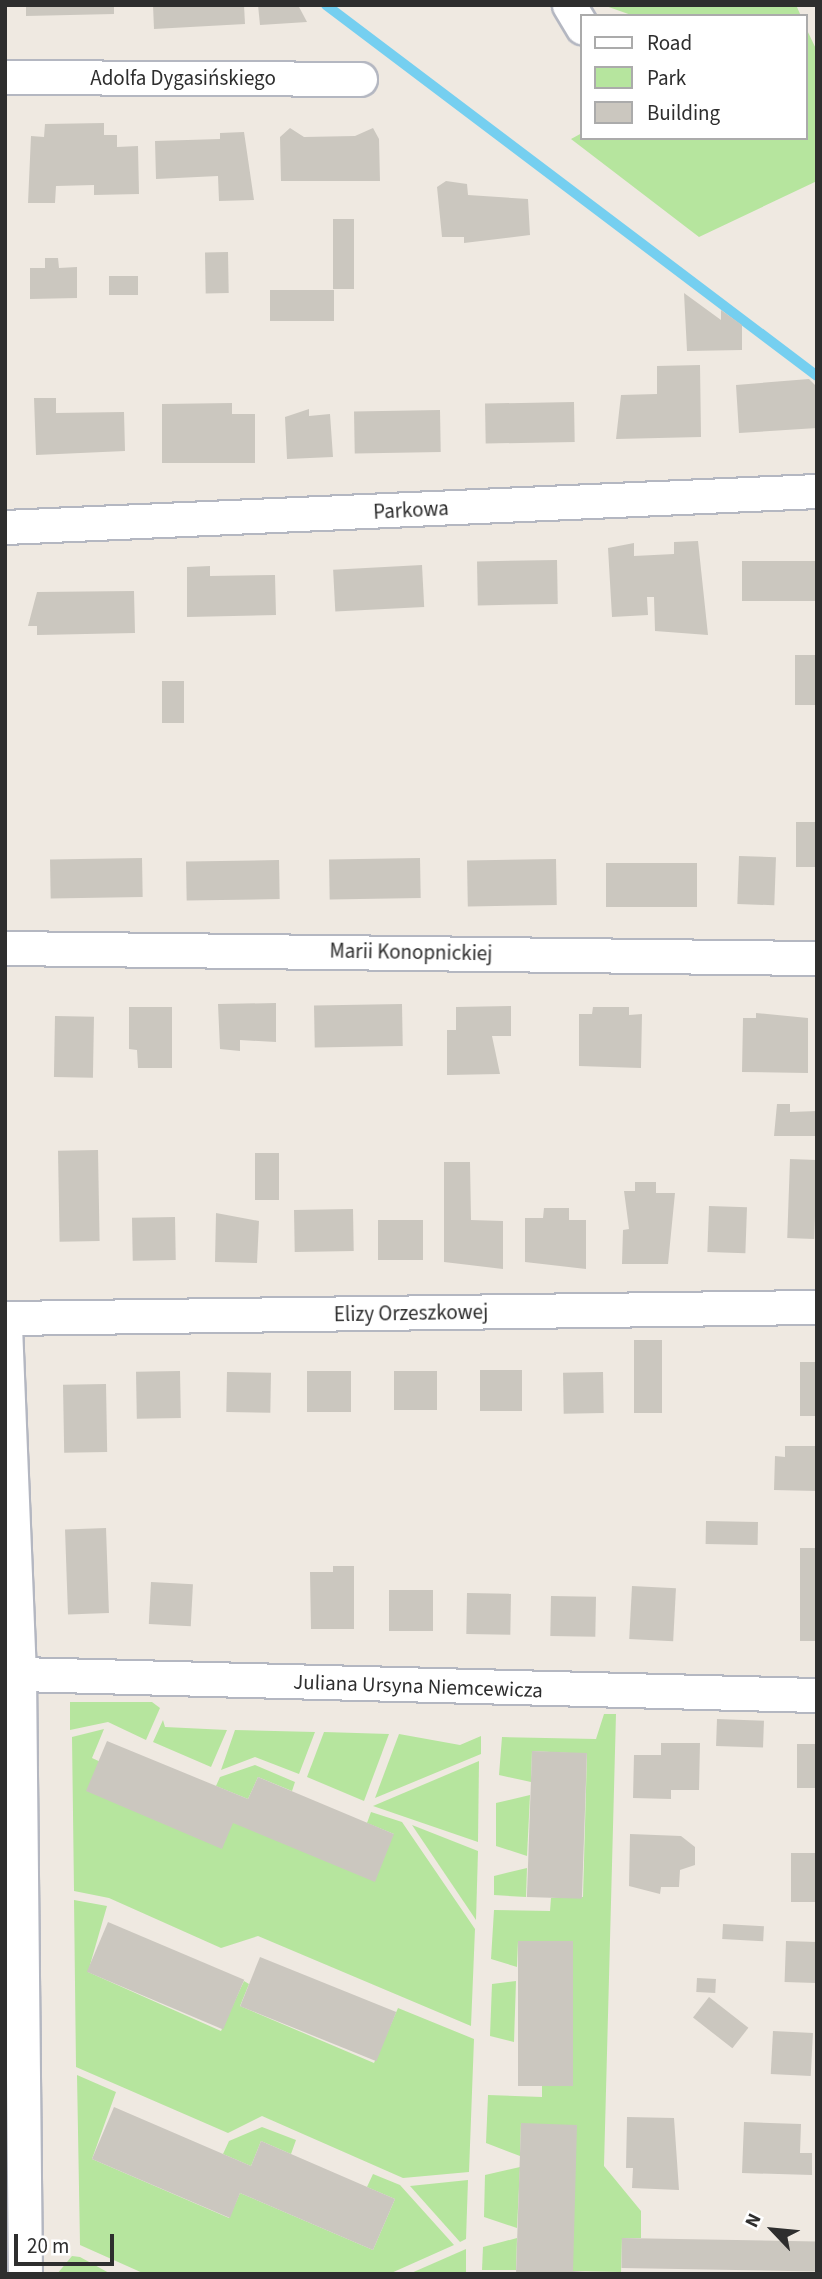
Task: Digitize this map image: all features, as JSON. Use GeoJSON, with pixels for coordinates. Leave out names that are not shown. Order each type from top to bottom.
{"type":"FeatureCollection","features":[{"type":"Feature","properties":{"kind":"street"},"geometry":{"type":"LineString","coordinates":[[569,5],[580,24]]}},
{"type":"Feature","properties":{"kind":"street","name":"Adolfa Dygasińskiego"},"geometry":{"type":"LineString","coordinates":[[5,77],[360,79]]}},
{"type":"Feature","properties":{"kind":"street","name":"Parkowa"},"geometry":{"type":"LineString","coordinates":[[5,527],[817,491]]}},
{"type":"Feature","properties":{"kind":"street","name":"Marii Konopnickiej"},"geometry":{"type":"LineString","coordinates":[[5,948],[817,958]]}},
{"type":"Feature","properties":{"kind":"street","name":"Elizy Orzeszkowej"},"geometry":{"type":"LineString","coordinates":[[5,1318],[817,1307]]}},
{"type":"Feature","properties":{"kind":"street"},"geometry":{"type":"LineString","coordinates":[[5,1326],[19,1674],[25,2274]]}},
{"type":"Feature","properties":{"kind":"street","name":"Juliana Ursyna Niemcewicza"},"geometry":{"type":"LineString","coordinates":[[19,1674],[817,1695]]}},
{"type":"Feature","properties":{"kind":"green space"},"geometry":{"type":"Polygon","coordinates":[[[603,5],[796,5],[800,14],[628,14],[603,5]]]}},
{"type":"Feature","properties":{"kind":"green space"},"geometry":{"type":"Polygon","coordinates":[[[808,32],[817,51],[817,181],[699,237],[571,139],[580,134],[580,140],[808,140],[808,32]]]}},
{"type":"Feature","properties":{"kind":"green space"},"geometry":{"type":"Polygon","coordinates":[[[70,1702],[152,1702],[160,1708],[146,1740],[108,1722],[70,1730],[70,1702]]]}},
{"type":"Feature","properties":{"kind":"green space"},"geometry":{"type":"Polygon","coordinates":[[[604,1714],[616,1714],[604,2166],[641,2211],[641,2238],[622,2238],[621,2272],[573,2271],[521,2123],[520,2156],[486,2143],[488,2095],[542,2097],[542,2086],[570,2085],[573,1942],[518,1941],[517,1967],[491,1959],[494,1910],[550,1911],[551,1898],[583,1897],[587,1754],[532,1751],[531,1782],[499,1775],[502,1737],[596,1739],[604,1714]]]}},
{"type":"Feature","properties":{"kind":"green space"},"geometry":{"type":"Polygon","coordinates":[[[163,1720],[165,1727],[227,1730],[211,1767],[153,1742],[163,1720]]]}},
{"type":"Feature","properties":{"kind":"green space"},"geometry":{"type":"Polygon","coordinates":[[[104,1729],[92,1758],[233,1823],[394,1834],[367,1823],[371,1812],[402,1822],[475,1929],[471,2026],[258,1936],[221,1948],[109,1898],[74,1891],[72,1737],[104,1729]]]}},
{"type":"Feature","properties":{"kind":"green space"},"geometry":{"type":"Polygon","coordinates":[[[235,1730],[315,1732],[299,1774],[255,1757],[221,1770],[235,1730]]]}},
{"type":"Feature","properties":{"kind":"green space"},"geometry":{"type":"Polygon","coordinates":[[[324,1732],[389,1734],[364,1801],[307,1777],[324,1732]]]}},
{"type":"Feature","properties":{"kind":"green space"},"geometry":{"type":"Polygon","coordinates":[[[399,1734],[460,1745],[481,1736],[481,1754],[375,1798],[399,1734]]]}},
{"type":"Feature","properties":{"kind":"green space"},"geometry":{"type":"Polygon","coordinates":[[[479,1761],[478,1842],[373,1806],[479,1761]]]}},
{"type":"Feature","properties":{"kind":"green space"},"geometry":{"type":"Polygon","coordinates":[[[255,1765],[295,1782],[292,1791],[258,1777],[248,1799],[216,1786],[220,1777],[255,1765]]]}},
{"type":"Feature","properties":{"kind":"green space"},"geometry":{"type":"Polygon","coordinates":[[[530,1795],[527,1856],[496,1846],[496,1803],[530,1795]]]}},
{"type":"Feature","properties":{"kind":"green space"},"geometry":{"type":"Polygon","coordinates":[[[412,1825],[478,1851],[476,1920],[412,1825]]]}},
{"type":"Feature","properties":{"kind":"green space"},"geometry":{"type":"Polygon","coordinates":[[[527,1868],[526,1897],[494,1895],[494,1876],[527,1868]]]}},
{"type":"Feature","properties":{"kind":"green space"},"geometry":{"type":"Polygon","coordinates":[[[74,1900],[107,1906],[88,1972],[221,2031],[244,1981],[249,1984],[240,2006],[374,2063],[398,2008],[474,2039],[469,2172],[403,2178],[262,2116],[228,2133],[76,2067],[74,1900]]]}},
{"type":"Feature","properties":{"kind":"green space"},"geometry":{"type":"Polygon","coordinates":[[[516,1981],[514,2042],[490,2036],[492,1984],[516,1981]]]}},
{"type":"Feature","properties":{"kind":"green space"},"geometry":{"type":"Polygon","coordinates":[[[77,2075],[116,2092],[92,2159],[229,2218],[240,2193],[373,2250],[395,2199],[367,2187],[373,2174],[400,2185],[454,2245],[389,2274],[145,2274],[80,2245],[77,2075]]]}},
{"type":"Feature","properties":{"kind":"green space"},"geometry":{"type":"Polygon","coordinates":[[[262,2127],[296,2140],[291,2154],[261,2141],[251,2166],[223,2154],[229,2141],[262,2127]]]}},
{"type":"Feature","properties":{"kind":"green space"},"geometry":{"type":"Polygon","coordinates":[[[520,2167],[517,2228],[484,2217],[485,2175],[520,2167]]]}},
{"type":"Feature","properties":{"kind":"green space"},"geometry":{"type":"Polygon","coordinates":[[[468,2180],[466,2239],[460,2242],[410,2186],[468,2180]]]}},
{"type":"Feature","properties":{"kind":"green space"},"geometry":{"type":"Polygon","coordinates":[[[517,2238],[516,2270],[482,2270],[483,2247],[517,2238]]]}},
{"type":"Feature","properties":{"kind":"green space"},"geometry":{"type":"Polygon","coordinates":[[[466,2249],[466,2274],[409,2274],[466,2249]]]}},
{"type":"Feature","properties":{"kind":"green space"},"geometry":{"type":"Polygon","coordinates":[[[72,2256],[80,2257],[111,2274],[57,2274],[72,2256]]]}},
{"type":"Feature","properties":{"kind":"building"},"geometry":{"type":"Polygon","coordinates":[[[26,5],[114,5],[114,14],[26,16],[26,5]]]}},
{"type":"Feature","properties":{"kind":"building"},"geometry":{"type":"Polygon","coordinates":[[[153,5],[244,5],[245,24],[154,29],[153,5]]]}},
{"type":"Feature","properties":{"kind":"building"},"geometry":{"type":"Polygon","coordinates":[[[258,5],[298,5],[307,22],[260,25],[258,5]]]}},
{"type":"Feature","properties":{"kind":"building"},"geometry":{"type":"Polygon","coordinates":[[[104,123],[104,135],[117,135],[117,147],[138,146],[139,194],[94,195],[94,185],[56,186],[55,203],[28,203],[31,136],[44,137],[45,124],[104,123]]]}},
{"type":"Feature","properties":{"kind":"building"},"geometry":{"type":"Polygon","coordinates":[[[290,128],[304,137],[355,136],[373,128],[379,139],[380,181],[281,181],[280,137],[290,128]]]}},
{"type":"Feature","properties":{"kind":"building"},"geometry":{"type":"Polygon","coordinates":[[[244,132],[254,200],[219,201],[218,176],[156,179],[155,141],[220,139],[220,133],[244,132]]]}},
{"type":"Feature","properties":{"kind":"building"},"geometry":{"type":"Polygon","coordinates":[[[446,181],[467,184],[468,195],[528,199],[530,235],[464,243],[464,237],[442,237],[437,187],[446,181]]]}},
{"type":"Feature","properties":{"kind":"building"},"geometry":{"type":"Polygon","coordinates":[[[333,219],[354,219],[354,289],[333,289],[333,219]]]}},
{"type":"Feature","properties":{"kind":"building"},"geometry":{"type":"Polygon","coordinates":[[[205,252],[228,252],[229,293],[206,293],[205,252]]]}},
{"type":"Feature","properties":{"kind":"building"},"geometry":{"type":"Polygon","coordinates":[[[45,258],[58,258],[59,268],[77,267],[77,298],[30,299],[30,268],[45,268],[45,258]]]}},
{"type":"Feature","properties":{"kind":"building"},"geometry":{"type":"Polygon","coordinates":[[[109,276],[138,276],[138,295],[109,295],[109,276]]]}},
{"type":"Feature","properties":{"kind":"building"},"geometry":{"type":"Polygon","coordinates":[[[270,290],[334,290],[334,321],[270,321],[270,290]]]}},
{"type":"Feature","properties":{"kind":"building"},"geometry":{"type":"Polygon","coordinates":[[[684,293],[721,320],[721,310],[742,325],[742,350],[687,351],[684,293]]]}},
{"type":"Feature","properties":{"kind":"building"},"geometry":{"type":"Polygon","coordinates":[[[700,365],[701,437],[616,439],[621,395],[657,394],[657,366],[700,365]]]}},
{"type":"Feature","properties":{"kind":"building"},"geometry":{"type":"Polygon","coordinates":[[[809,379],[815,385],[817,428],[739,433],[736,385],[809,379]]]}},
{"type":"Feature","properties":{"kind":"building"},"geometry":{"type":"Polygon","coordinates":[[[34,398],[56,398],[56,413],[124,412],[125,451],[36,455],[34,398]]]}},
{"type":"Feature","properties":{"kind":"building"},"geometry":{"type":"Polygon","coordinates":[[[574,402],[575,442],[486,444],[485,404],[574,402]]]}},
{"type":"Feature","properties":{"kind":"building"},"geometry":{"type":"Polygon","coordinates":[[[232,403],[232,414],[255,414],[255,463],[162,463],[162,404],[232,403]]]}},
{"type":"Feature","properties":{"kind":"building"},"geometry":{"type":"Polygon","coordinates":[[[309,409],[309,416],[330,414],[333,457],[287,459],[285,417],[309,409]]]}},
{"type":"Feature","properties":{"kind":"building"},"geometry":{"type":"Polygon","coordinates":[[[440,410],[441,452],[355,453],[354,412],[440,410]]]}},
{"type":"Feature","properties":{"kind":"building"},"geometry":{"type":"Polygon","coordinates":[[[698,541],[708,635],[655,631],[654,597],[647,597],[648,615],[612,617],[608,548],[634,543],[634,556],[674,554],[674,542],[698,541]]]}},
{"type":"Feature","properties":{"kind":"building"},"geometry":{"type":"Polygon","coordinates":[[[557,560],[558,604],[478,605],[477,561],[557,560]]]}},
{"type":"Feature","properties":{"kind":"building"},"geometry":{"type":"Polygon","coordinates":[[[742,561],[817,561],[817,601],[742,601],[742,561]]]}},
{"type":"Feature","properties":{"kind":"building"},"geometry":{"type":"Polygon","coordinates":[[[422,565],[424,607],[335,612],[333,570],[422,565]]]}},
{"type":"Feature","properties":{"kind":"building"},"geometry":{"type":"Polygon","coordinates":[[[210,566],[210,576],[275,575],[276,615],[187,617],[187,567],[210,566]]]}},
{"type":"Feature","properties":{"kind":"building"},"geometry":{"type":"Polygon","coordinates":[[[134,591],[135,633],[37,635],[37,626],[28,626],[37,592],[134,591]]]}},
{"type":"Feature","properties":{"kind":"building"},"geometry":{"type":"Polygon","coordinates":[[[795,655],[817,655],[817,705],[795,705],[795,655]]]}},
{"type":"Feature","properties":{"kind":"building"},"geometry":{"type":"Polygon","coordinates":[[[162,681],[184,681],[184,723],[162,723],[162,681]]]}},
{"type":"Feature","properties":{"kind":"building"},"geometry":{"type":"Polygon","coordinates":[[[796,822],[817,822],[817,867],[796,867],[796,822]]]}},
{"type":"Feature","properties":{"kind":"building"},"geometry":{"type":"Polygon","coordinates":[[[739,856],[776,857],[774,905],[737,904],[739,856]]]}},
{"type":"Feature","properties":{"kind":"building"},"geometry":{"type":"Polygon","coordinates":[[[142,858],[143,897],[51,899],[50,860],[142,858]]]}},
{"type":"Feature","properties":{"kind":"building"},"geometry":{"type":"Polygon","coordinates":[[[420,858],[421,898],[330,900],[329,860],[420,858]]]}},
{"type":"Feature","properties":{"kind":"building"},"geometry":{"type":"Polygon","coordinates":[[[556,859],[557,905],[468,907],[467,861],[556,859]]]}},
{"type":"Feature","properties":{"kind":"building"},"geometry":{"type":"Polygon","coordinates":[[[279,860],[280,899],[187,901],[186,862],[279,860]]]}},
{"type":"Feature","properties":{"kind":"building"},"geometry":{"type":"Polygon","coordinates":[[[606,863],[697,863],[697,907],[606,907],[606,863]]]}},
{"type":"Feature","properties":{"kind":"building"},"geometry":{"type":"Polygon","coordinates":[[[276,1003],[276,1042],[240,1040],[240,1051],[220,1049],[218,1004],[276,1003]]]}},
{"type":"Feature","properties":{"kind":"building"},"geometry":{"type":"Polygon","coordinates":[[[402,1004],[403,1046],[315,1048],[314,1006],[402,1004]]]}},
{"type":"Feature","properties":{"kind":"building"},"geometry":{"type":"Polygon","coordinates":[[[511,1006],[511,1036],[492,1036],[500,1074],[447,1075],[447,1030],[456,1030],[456,1007],[511,1006]]]}},
{"type":"Feature","properties":{"kind":"building"},"geometry":{"type":"Polygon","coordinates":[[[129,1007],[172,1007],[172,1068],[138,1068],[137,1050],[129,1049],[129,1007]]]}},
{"type":"Feature","properties":{"kind":"building"},"geometry":{"type":"Polygon","coordinates":[[[593,1007],[629,1007],[629,1015],[642,1014],[641,1068],[579,1066],[579,1014],[592,1014],[593,1007]]]}},
{"type":"Feature","properties":{"kind":"building"},"geometry":{"type":"Polygon","coordinates":[[[756,1013],[808,1018],[808,1073],[742,1072],[743,1018],[756,1018],[756,1013]]]}},
{"type":"Feature","properties":{"kind":"building"},"geometry":{"type":"Polygon","coordinates":[[[55,1016],[94,1017],[93,1078],[54,1077],[55,1016]]]}},
{"type":"Feature","properties":{"kind":"building"},"geometry":{"type":"Polygon","coordinates":[[[777,1104],[790,1104],[790,1112],[817,1111],[817,1136],[774,1136],[777,1104]]]}},
{"type":"Feature","properties":{"kind":"building"},"geometry":{"type":"Polygon","coordinates":[[[98,1150],[100,1241],[60,1242],[58,1151],[98,1150]]]}},
{"type":"Feature","properties":{"kind":"building"},"geometry":{"type":"Polygon","coordinates":[[[255,1153],[279,1153],[279,1200],[255,1200],[255,1153]]]}},
{"type":"Feature","properties":{"kind":"building"},"geometry":{"type":"Polygon","coordinates":[[[790,1159],[817,1160],[814,1239],[787,1238],[790,1159]]]}},
{"type":"Feature","properties":{"kind":"building"},"geometry":{"type":"Polygon","coordinates":[[[444,1162],[470,1162],[471,1220],[503,1221],[503,1269],[444,1262],[444,1162]]]}},
{"type":"Feature","properties":{"kind":"building"},"geometry":{"type":"Polygon","coordinates":[[[635,1182],[656,1182],[656,1193],[675,1193],[668,1264],[622,1264],[623,1230],[629,1229],[624,1191],[635,1191],[635,1182]]]}},
{"type":"Feature","properties":{"kind":"building"},"geometry":{"type":"Polygon","coordinates":[[[709,1206],[747,1207],[745,1253],[707,1252],[709,1206]]]}},
{"type":"Feature","properties":{"kind":"building"},"geometry":{"type":"Polygon","coordinates":[[[544,1208],[569,1208],[569,1220],[586,1220],[586,1269],[525,1262],[525,1218],[543,1218],[544,1208]]]}},
{"type":"Feature","properties":{"kind":"building"},"geometry":{"type":"Polygon","coordinates":[[[353,1209],[354,1251],[295,1252],[294,1210],[353,1209]]]}},
{"type":"Feature","properties":{"kind":"building"},"geometry":{"type":"Polygon","coordinates":[[[216,1213],[259,1221],[257,1263],[215,1262],[216,1213]]]}},
{"type":"Feature","properties":{"kind":"building"},"geometry":{"type":"Polygon","coordinates":[[[175,1217],[176,1260],[133,1261],[132,1218],[175,1217]]]}},
{"type":"Feature","properties":{"kind":"building"},"geometry":{"type":"Polygon","coordinates":[[[378,1220],[423,1220],[423,1260],[378,1260],[378,1220]]]}},
{"type":"Feature","properties":{"kind":"building"},"geometry":{"type":"Polygon","coordinates":[[[634,1340],[662,1340],[662,1413],[634,1413],[634,1340]]]}},
{"type":"Feature","properties":{"kind":"building"},"geometry":{"type":"Polygon","coordinates":[[[800,1362],[817,1362],[817,1416],[800,1416],[800,1362]]]}},
{"type":"Feature","properties":{"kind":"building"},"geometry":{"type":"Polygon","coordinates":[[[480,1370],[522,1370],[522,1411],[480,1411],[480,1370]]]}},
{"type":"Feature","properties":{"kind":"building"},"geometry":{"type":"Polygon","coordinates":[[[180,1371],[181,1418],[137,1419],[136,1372],[180,1371]]]}},
{"type":"Feature","properties":{"kind":"building"},"geometry":{"type":"Polygon","coordinates":[[[307,1371],[351,1371],[351,1412],[307,1412],[307,1371]]]}},
{"type":"Feature","properties":{"kind":"building"},"geometry":{"type":"Polygon","coordinates":[[[394,1371],[437,1371],[437,1410],[394,1410],[394,1371]]]}},
{"type":"Feature","properties":{"kind":"building"},"geometry":{"type":"Polygon","coordinates":[[[227,1372],[271,1373],[270,1413],[226,1412],[227,1372]]]}},
{"type":"Feature","properties":{"kind":"building"},"geometry":{"type":"Polygon","coordinates":[[[603,1372],[604,1413],[564,1414],[563,1373],[603,1372]]]}},
{"type":"Feature","properties":{"kind":"building"},"geometry":{"type":"Polygon","coordinates":[[[106,1384],[107,1452],[64,1453],[63,1385],[106,1384]]]}},
{"type":"Feature","properties":{"kind":"building"},"geometry":{"type":"Polygon","coordinates":[[[785,1446],[817,1446],[817,1491],[774,1490],[775,1456],[785,1457],[785,1446]]]}},
{"type":"Feature","properties":{"kind":"building"},"geometry":{"type":"Polygon","coordinates":[[[706,1521],[758,1522],[758,1545],[706,1544],[706,1521]]]}},
{"type":"Feature","properties":{"kind":"building"},"geometry":{"type":"Polygon","coordinates":[[[106,1528],[109,1613],[68,1614],[65,1529],[106,1528]]]}},
{"type":"Feature","properties":{"kind":"building"},"geometry":{"type":"Polygon","coordinates":[[[800,1548],[817,1548],[817,1641],[800,1641],[800,1548]]]}},
{"type":"Feature","properties":{"kind":"building"},"geometry":{"type":"Polygon","coordinates":[[[333,1566],[354,1566],[354,1629],[311,1629],[310,1572],[333,1572],[333,1566]]]}},
{"type":"Feature","properties":{"kind":"building"},"geometry":{"type":"Polygon","coordinates":[[[151,1582],[193,1584],[191,1626],[149,1624],[151,1582]]]}},
{"type":"Feature","properties":{"kind":"building"},"geometry":{"type":"Polygon","coordinates":[[[632,1586],[676,1588],[673,1641],[629,1639],[632,1586]]]}},
{"type":"Feature","properties":{"kind":"building"},"geometry":{"type":"Polygon","coordinates":[[[389,1590],[433,1590],[433,1631],[389,1631],[389,1590]]]}},
{"type":"Feature","properties":{"kind":"building"},"geometry":{"type":"Polygon","coordinates":[[[467,1593],[511,1594],[510,1635],[466,1634],[467,1593]]]}},
{"type":"Feature","properties":{"kind":"building"},"geometry":{"type":"Polygon","coordinates":[[[551,1596],[596,1597],[595,1637],[550,1636],[551,1596]]]}},
{"type":"Feature","properties":{"kind":"building"},"geometry":{"type":"Polygon","coordinates":[[[717,1719],[764,1721],[763,1748],[716,1746],[717,1719]]]}},
{"type":"Feature","properties":{"kind":"building"},"geometry":{"type":"Polygon","coordinates":[[[107,1741],[248,1799],[258,1777],[394,1834],[375,1882],[233,1823],[222,1849],[86,1791],[107,1741]]]}},
{"type":"Feature","properties":{"kind":"building"},"geometry":{"type":"Polygon","coordinates":[[[661,1743],[700,1743],[699,1790],[671,1790],[671,1799],[633,1798],[634,1755],[661,1755],[661,1743]]]}},
{"type":"Feature","properties":{"kind":"building"},"geometry":{"type":"Polygon","coordinates":[[[797,1744],[817,1744],[817,1788],[797,1788],[797,1744]]]}},
{"type":"Feature","properties":{"kind":"building"},"geometry":{"type":"Polygon","coordinates":[[[532,1751],[587,1753],[582,1899],[527,1897],[532,1751]]]}},
{"type":"Feature","properties":{"kind":"building"},"geometry":{"type":"Polygon","coordinates":[[[630,1834],[681,1836],[695,1847],[695,1865],[680,1870],[679,1887],[661,1887],[660,1894],[629,1886],[630,1834]]]}},
{"type":"Feature","properties":{"kind":"building"},"geometry":{"type":"Polygon","coordinates":[[[791,1853],[817,1853],[817,1902],[791,1902],[791,1853]]]}},
{"type":"Feature","properties":{"kind":"building"},"geometry":{"type":"Polygon","coordinates":[[[108,1922],[244,1980],[223,2030],[87,1972],[108,1922]]]}},
{"type":"Feature","properties":{"kind":"building"},"geometry":{"type":"Polygon","coordinates":[[[723,1924],[764,1926],[763,1941],[722,1939],[723,1924]]]}},
{"type":"Feature","properties":{"kind":"building"},"geometry":{"type":"Polygon","coordinates":[[[518,1941],[573,1941],[573,2086],[518,2086],[518,1941]]]}},
{"type":"Feature","properties":{"kind":"building"},"geometry":{"type":"Polygon","coordinates":[[[786,1941],[817,1942],[816,1983],[785,1982],[786,1941]]]}},
{"type":"Feature","properties":{"kind":"building"},"geometry":{"type":"Polygon","coordinates":[[[260,1957],[396,2012],[376,2061],[240,2006],[260,1957]]]}},
{"type":"Feature","properties":{"kind":"building"},"geometry":{"type":"Polygon","coordinates":[[[697,1978],[716,1979],[715,1993],[696,1992],[697,1978]]]}},
{"type":"Feature","properties":{"kind":"building"},"geometry":{"type":"Polygon","coordinates":[[[709,1997],[748,2028],[732,2048],[693,2017],[709,1997]]]}},
{"type":"Feature","properties":{"kind":"building"},"geometry":{"type":"Polygon","coordinates":[[[773,2031],[813,2033],[811,2076],[771,2074],[773,2031]]]}},
{"type":"Feature","properties":{"kind":"building"},"geometry":{"type":"Polygon","coordinates":[[[114,2107],[251,2166],[261,2141],[395,2199],[373,2250],[240,2193],[230,2218],[92,2159],[114,2107]]]}},
{"type":"Feature","properties":{"kind":"building"},"geometry":{"type":"Polygon","coordinates":[[[627,2117],[674,2118],[679,2190],[632,2188],[633,2168],[626,2168],[627,2117]]]}},
{"type":"Feature","properties":{"kind":"building"},"geometry":{"type":"Polygon","coordinates":[[[744,2122],[801,2124],[800,2153],[812,2153],[812,2175],[742,2173],[744,2122]]]}},
{"type":"Feature","properties":{"kind":"building"},"geometry":{"type":"Polygon","coordinates":[[[521,2123],[577,2125],[573,2271],[611,2274],[516,2274],[521,2123]]]}},
{"type":"Feature","properties":{"kind":"building"},"geometry":{"type":"Polygon","coordinates":[[[622,2238],[817,2241],[816,2271],[621,2268],[622,2238]]]}},
{"type":"Feature","properties":{"kind":"waterway"},"geometry":{"type":"LineString","coordinates":[[326,5],[817,376]]}}]}
